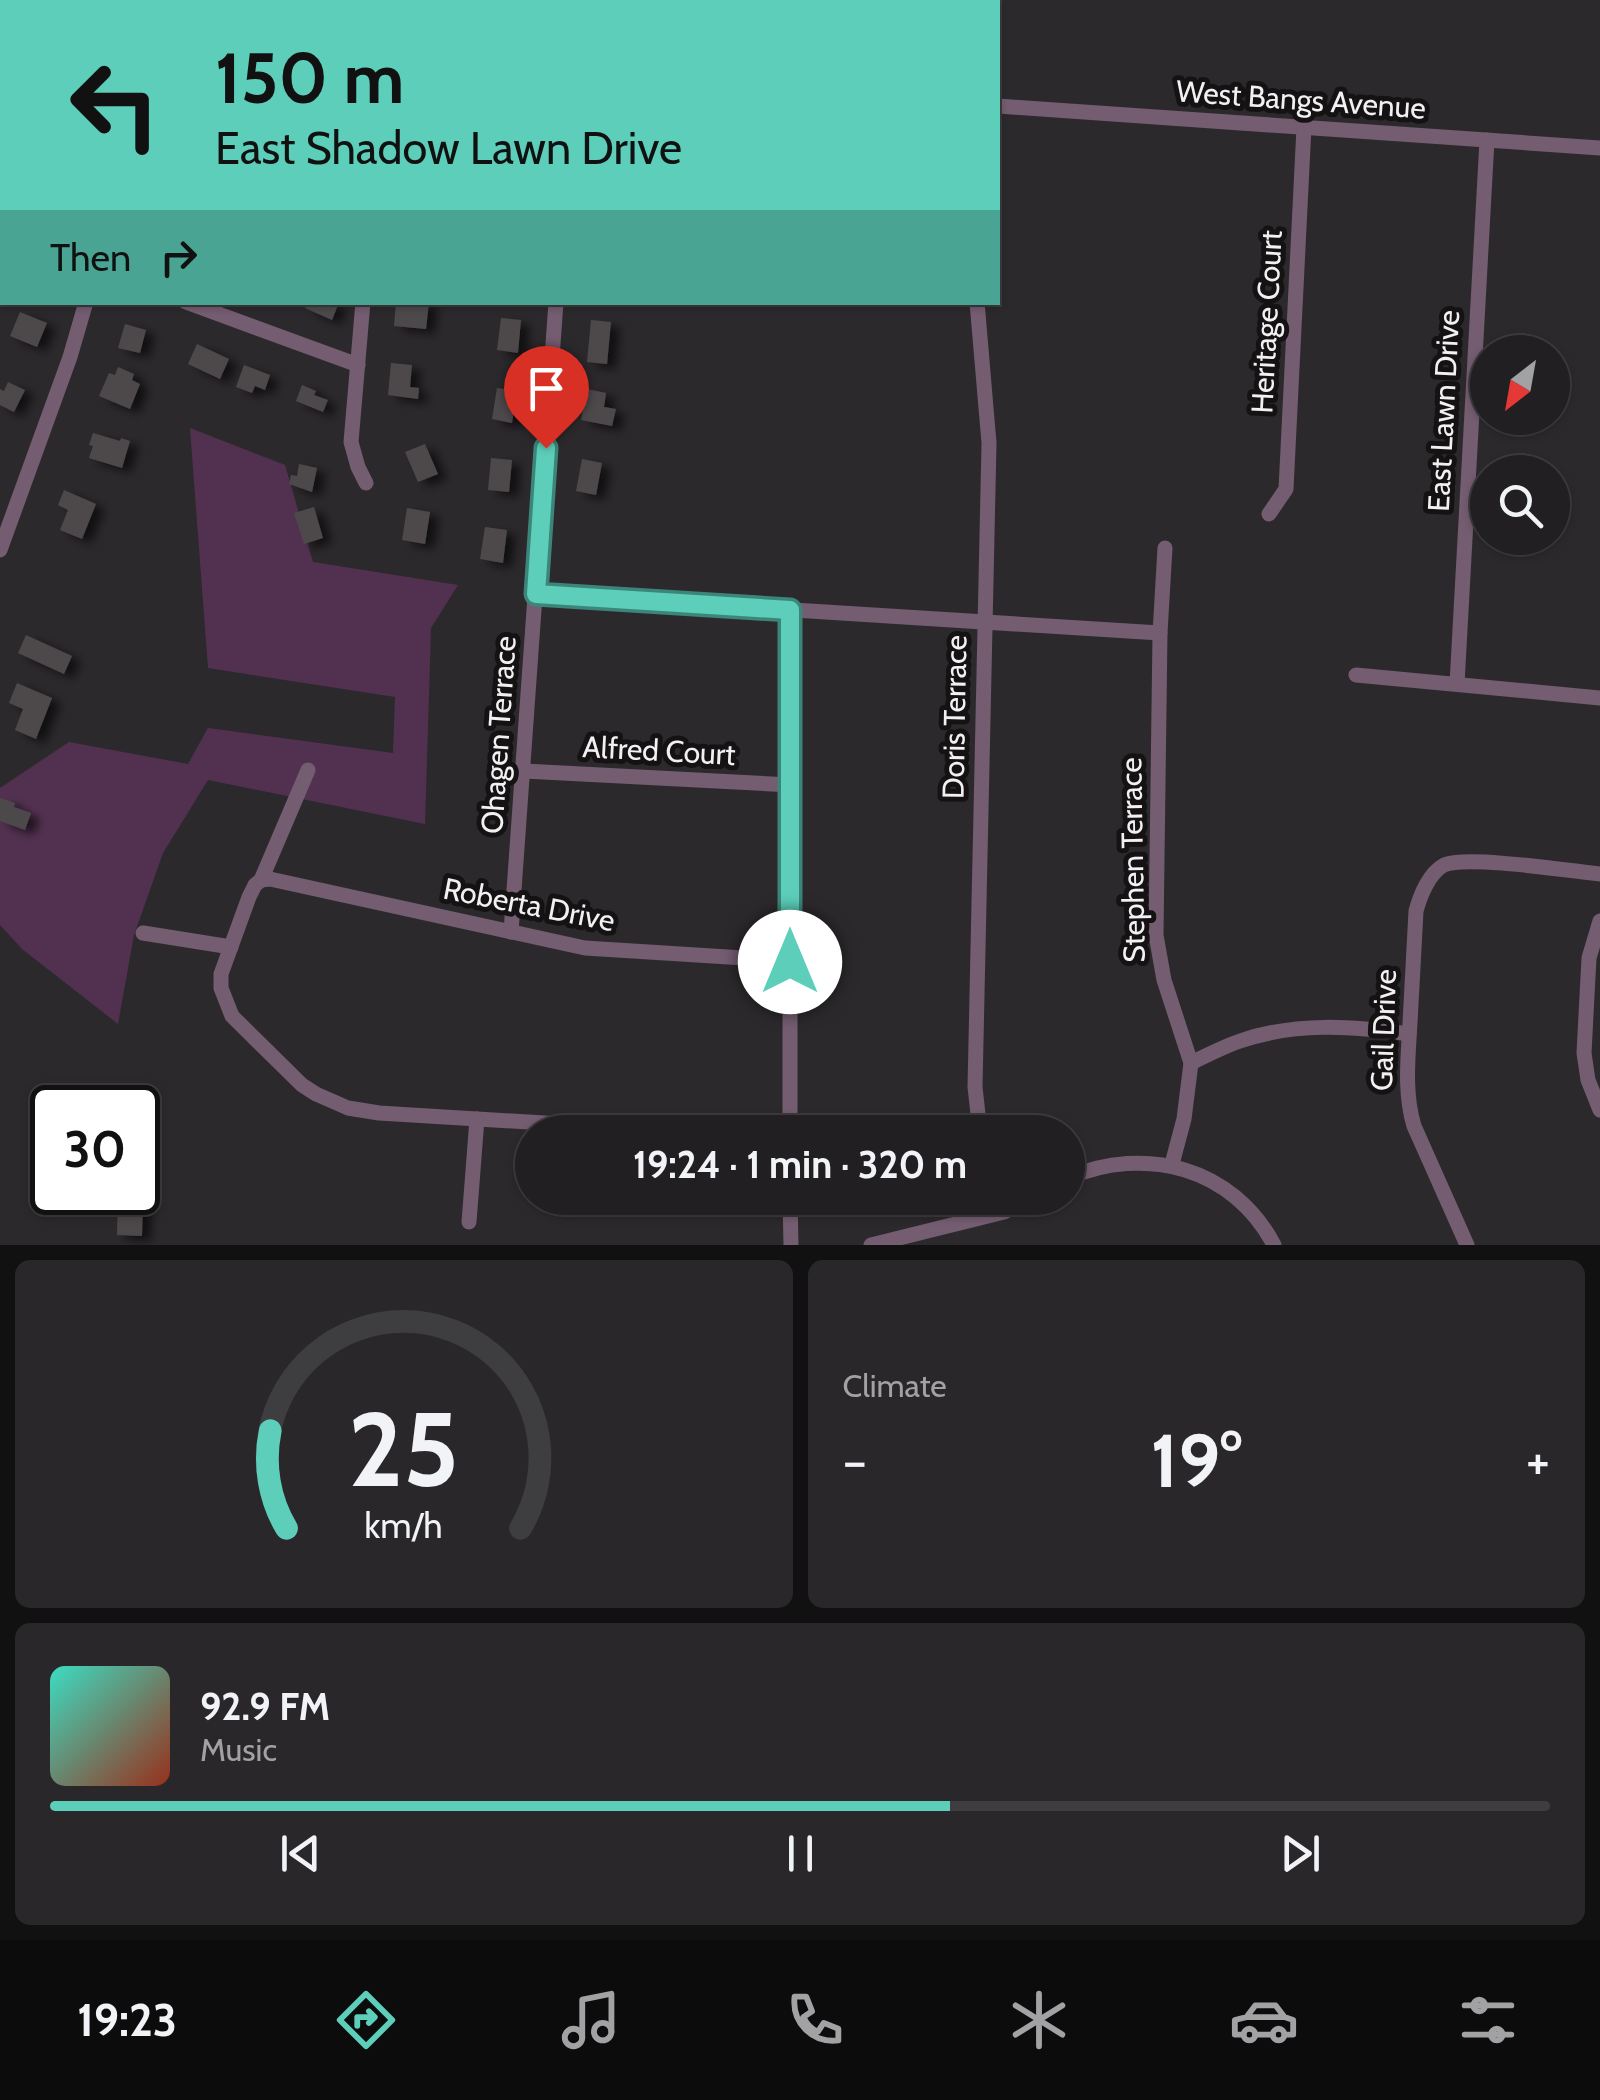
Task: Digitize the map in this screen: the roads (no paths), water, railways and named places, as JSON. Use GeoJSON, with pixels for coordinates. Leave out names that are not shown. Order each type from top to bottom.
{"type":"FeatureCollection","features":[{"type":"Feature","properties":{"kind":"street","name":"West Bangs Avenue"},"geometry":{"type":"LineString","coordinates":[[1000,106],[1600,148]]}},
{"type":"Feature","properties":{"kind":"street","name":"Heritage Court"},"geometry":{"type":"LineString","coordinates":[[1269,514],[1286,489],[1304,128]]}},
{"type":"Feature","properties":{"kind":"street","name":"East Lawn Drive"},"geometry":{"type":"LineString","coordinates":[[1457,684],[1487,140]]}},
{"type":"Feature","properties":{"kind":"street"},"geometry":{"type":"LineString","coordinates":[[0,550],[85,305]]}},
{"type":"Feature","properties":{"kind":"street"},"geometry":{"type":"LineString","coordinates":[[194,305],[358,365]]}},
{"type":"Feature","properties":{"kind":"street"},"geometry":{"type":"LineString","coordinates":[[363,305],[351,448],[366,483]]}},
{"type":"Feature","properties":{"kind":"street","name":"Ohagen Terrace"},"geometry":{"type":"LineString","coordinates":[[511,932],[556,305]]}},
{"type":"Feature","properties":{"kind":"street","name":"Doris Terrace"},"geometry":{"type":"LineString","coordinates":[[977,305],[989,443],[978,1115]]}},
{"type":"Feature","properties":{"kind":"street","name":"Stephen Terrace"},"geometry":{"type":"LineString","coordinates":[[1165,548],[1160,634],[1156,936],[1164,980],[1190,1062],[1184,1119],[1172,1164]]}},
{"type":"Feature","properties":{"kind":"street"},"geometry":{"type":"LineString","coordinates":[[536,594],[1160,634]]}},
{"type":"Feature","properties":{"kind":"street"},"geometry":{"type":"LineString","coordinates":[[790,610],[790,1115]]}},
{"type":"Feature","properties":{"kind":"street"},"geometry":{"type":"LineString","coordinates":[[1356,675],[1600,698]]}},
{"type":"Feature","properties":{"kind":"street"},"geometry":{"type":"LineString","coordinates":[[308,770],[262,880],[254,885],[221,974],[221,988],[232,1016],[302,1085],[348,1108],[515,1121]]}},
{"type":"Feature","properties":{"kind":"street","name":"Alfred Court"},"geometry":{"type":"LineString","coordinates":[[524,771],[790,785]]}},
{"type":"Feature","properties":{"kind":"street","name":"Gail Drive"},"geometry":{"type":"LineString","coordinates":[[1467,1245],[1409,1111],[1416,911],[1425,888],[1446,864],[1464,862],[1600,874]]}},
{"type":"Feature","properties":{"kind":"street","name":"Roberta Drive"},"geometry":{"type":"LineString","coordinates":[[262,880],[607,951],[790,962]]}},
{"type":"Feature","properties":{"kind":"street"},"geometry":{"type":"LineString","coordinates":[[1600,921],[1589,958],[1584,1053],[1588,1080],[1600,1110]]}},
{"type":"Feature","properties":{"kind":"street"},"geometry":{"type":"LineString","coordinates":[[143,934],[231,946]]}},
{"type":"Feature","properties":{"kind":"street"},"geometry":{"type":"LineString","coordinates":[[1190,1062],[1239,1041],[1283,1030],[1348,1028],[1409,1034]]}},
{"type":"Feature","properties":{"kind":"street"},"geometry":{"type":"LineString","coordinates":[[469,1222],[476,1119]]}},
{"type":"Feature","properties":{"kind":"street"},"geometry":{"type":"LineString","coordinates":[[1085,1171],[1141,1162],[1172,1164],[1229,1193],[1256,1218],[1274,1245]]}},
{"type":"Feature","properties":{"kind":"street"},"geometry":{"type":"LineString","coordinates":[[790,1215],[791,1245]]}},
{"type":"Feature","properties":{"kind":"street"},"geometry":{"type":"LineString","coordinates":[[870,1245],[969,1215]]}}]}
